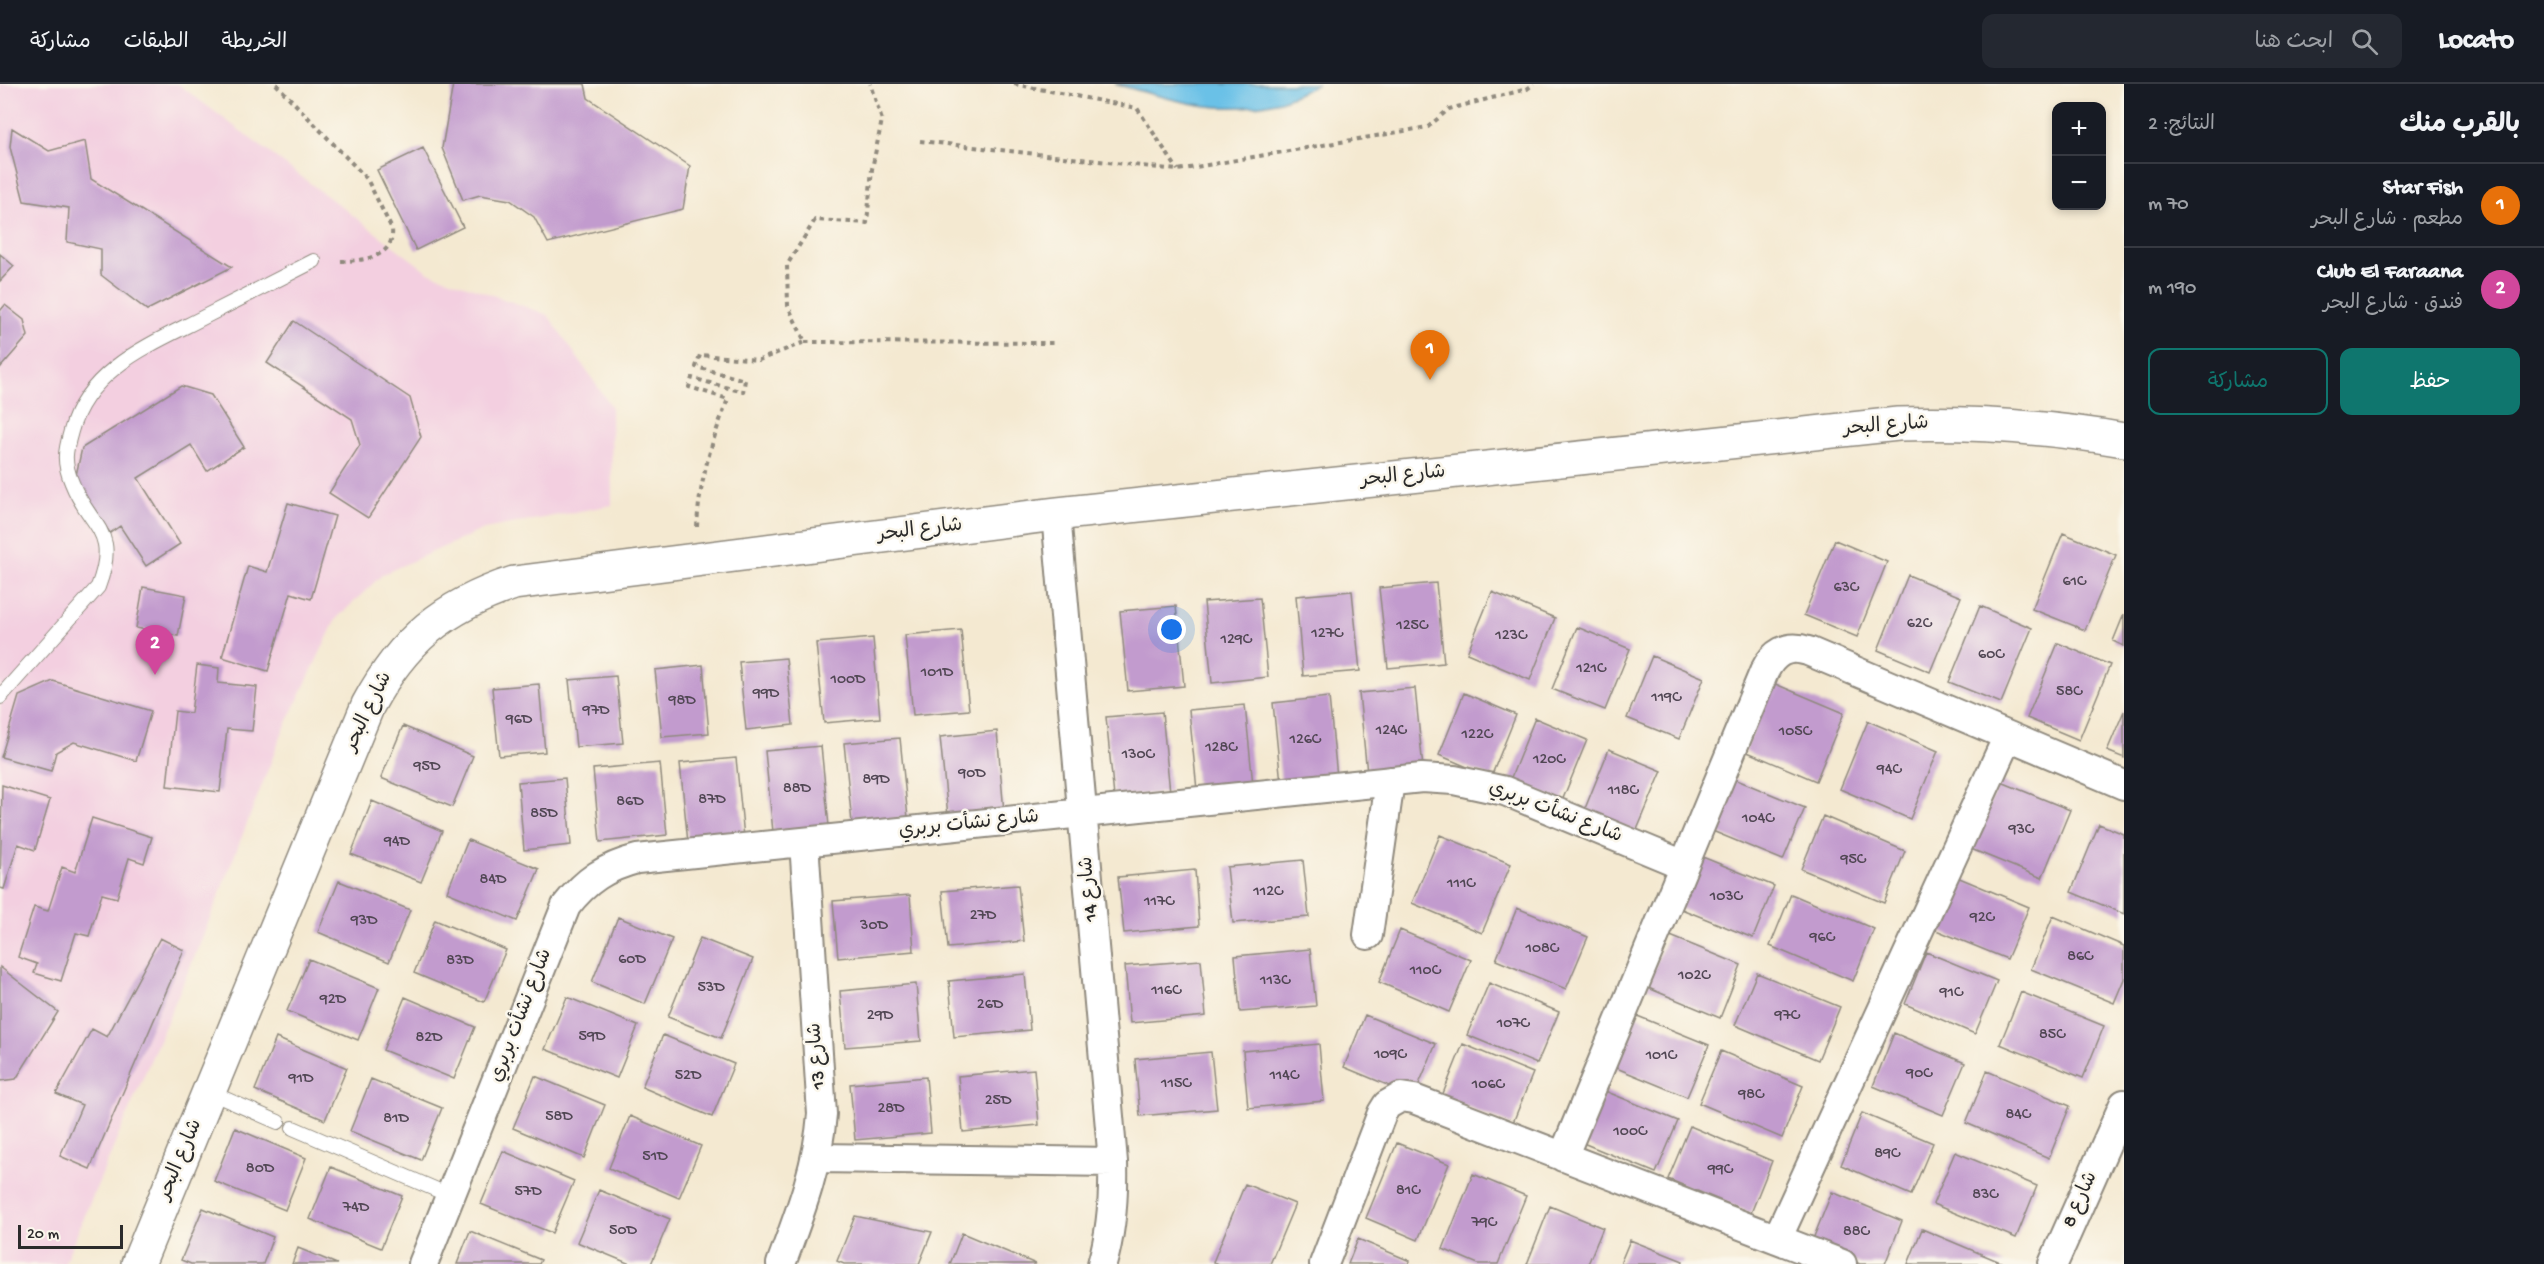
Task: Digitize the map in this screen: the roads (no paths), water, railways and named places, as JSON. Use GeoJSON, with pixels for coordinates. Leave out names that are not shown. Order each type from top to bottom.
{"type":"FeatureCollection","features":[{"type":"Feature","properties":{"kind":"main road","name":"شارع البحر"},"geometry":{"type":"LineString","coordinates":[[138,1264],[368,705],[382,680],[417,636],[462,603],[514,583],[1056,513],[1898,424],[2006,425],[2124,440]]}},
{"type":"Feature","properties":{"kind":"street","name":"شارع 14"},"geometry":{"type":"LineString","coordinates":[[1056,513],[1113,1162],[1114,1202],[1109,1242],[1102,1264]]}},
{"type":"Feature","properties":{"kind":"street"},"geometry":{"type":"LineString","coordinates":[[1563,1157],[1767,666],[1778,653],[1797,648],[1808,651],[2124,785]]}},
{"type":"Feature","properties":{"kind":"street"},"geometry":{"type":"LineString","coordinates":[[1777,1239],[2008,736]]}},
{"type":"Feature","properties":{"kind":"street","name":"شارع نشأت بربري"},"geometry":{"type":"LineString","coordinates":[[423,1264],[566,906],[580,888],[597,874],[616,864],[637,859],[1422,778],[1480,784],[1505,791],[1684,865]]}},
{"type":"Feature","properties":{"kind":"street"},"geometry":{"type":"LineString","coordinates":[[1368,935],[1390,782]]}},
{"type":"Feature","properties":{"kind":"street","name":"شارع 13"},"geometry":{"type":"LineString","coordinates":[[781,1264],[816,1158],[822,1114],[804,842]]}},
{"type":"Feature","properties":{"kind":"street"},"geometry":{"type":"LineString","coordinates":[[1324,1264],[1382,1113],[1394,1099],[1401,1097],[1414,1099],[1842,1264]]}},
{"type":"Feature","properties":{"kind":"street","name":"شارع 8"},"geometry":{"type":"LineString","coordinates":[[2053,1264],[2124,1104]]}},
{"type":"Feature","properties":{"kind":"street"},"geometry":{"type":"LineString","coordinates":[[816,1158],[1113,1162]]}},
{"type":"Feature","properties":{"kind":"lane"},"geometry":{"type":"LineString","coordinates":[[0,697],[98,587],[106,566],[106,546],[102,532],[72,484],[64,456],[75,414],[101,379],[128,357],[314,261]]}},
{"type":"Feature","properties":{"kind":"lane"},"geometry":{"type":"LineString","coordinates":[[209,1092],[278,1122]]}},
{"type":"Feature","properties":{"kind":"lane"},"geometry":{"type":"LineString","coordinates":[[293,1128],[451,1196]]}},
{"type":"Feature","properties":{"kind":"water"},"geometry":{"type":"Polygon","coordinates":[[[1115,84],[1318,84],[1280,101],[1258,106],[1217,107],[1177,101],[1115,84]]]}},
{"type":"Feature","properties":{"kind":"place","name":"Star Fish"},"geometry":{"type":"Point","coordinates":[1430,380]}},
{"type":"Feature","properties":{"kind":"place","name":"Club El Faraana"},"geometry":{"type":"Point","coordinates":[155,675]}}]}
